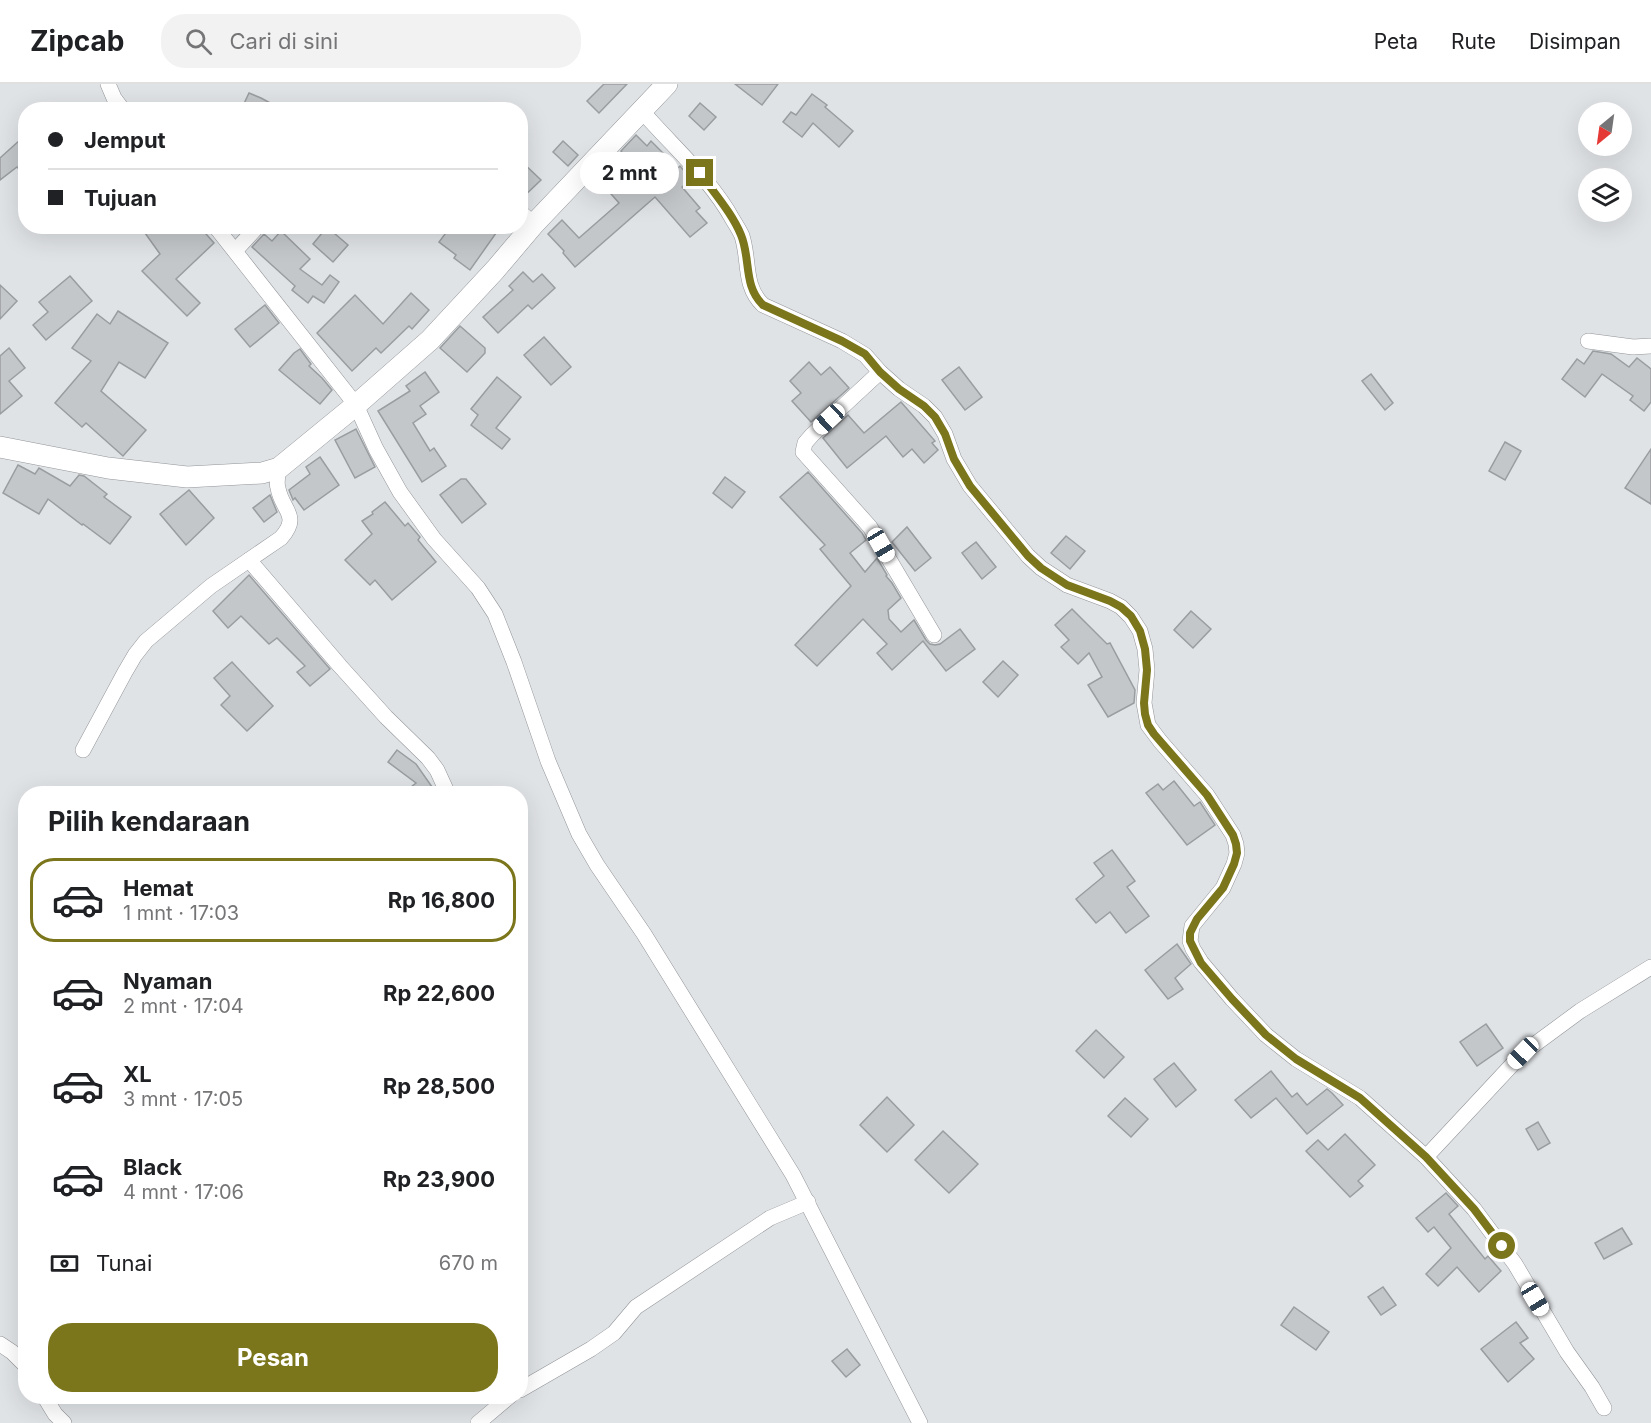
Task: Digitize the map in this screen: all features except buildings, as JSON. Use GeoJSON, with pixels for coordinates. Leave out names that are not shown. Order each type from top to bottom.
{"type":"FeatureCollection","features":[{"type":"Feature","properties":{"kind":"street"},"geometry":{"type":"LineString","coordinates":[[108,84],[117,102]]}},
{"type":"Feature","properties":{"kind":"street"},"geometry":{"type":"LineString","coordinates":[[528,217],[667,84]]}},
{"type":"Feature","properties":{"kind":"street"},"geometry":{"type":"LineString","coordinates":[[641,110],[700,173],[731,217],[741,236],[750,285],[755,298],[763,305],[865,354],[880,372],[935,417],[961,472],[1028,556],[1052,577],[1110,601],[1131,616],[1140,631],[1145,649],[1147,670],[1144,703],[1148,725],[1207,795],[1230,829],[1236,844],[1237,853],[1234,864],[1223,888],[1197,919],[1190,933],[1190,941],[1201,963],[1266,1035],[1296,1059],[1360,1098],[1426,1157],[1474,1209],[1515,1264],[1567,1352],[1604,1408]]}},
{"type":"Feature","properties":{"kind":"street"},"geometry":{"type":"LineString","coordinates":[[221,234],[356,405],[376,449],[400,492],[434,539],[478,588],[495,614],[548,761],[579,834],[597,865],[644,934],[782,1157],[808,1202],[920,1423]]}},
{"type":"Feature","properties":{"kind":"street"},"geometry":{"type":"LineString","coordinates":[[235,251],[251,234]]}},
{"type":"Feature","properties":{"kind":"street"},"geometry":{"type":"LineString","coordinates":[[0,447],[108,468],[187,477],[262,473],[279,468],[430,340],[495,270],[517,234]]}},
{"type":"Feature","properties":{"kind":"street"},"geometry":{"type":"LineString","coordinates":[[1588,341],[1633,347],[1651,346]]}},
{"type":"Feature","properties":{"kind":"street"},"geometry":{"type":"LineString","coordinates":[[880,372],[812,435],[803,452],[870,527],[934,635]]}},
{"type":"Feature","properties":{"kind":"street"},"geometry":{"type":"LineString","coordinates":[[84,750],[135,655],[146,641],[211,586],[281,538],[287,531],[290,514],[277,487],[279,468]]}},
{"type":"Feature","properties":{"kind":"street"},"geometry":{"type":"LineString","coordinates":[[249,560],[378,709],[428,758],[438,770],[445,786]]}},
{"type":"Feature","properties":{"kind":"street"},"geometry":{"type":"LineString","coordinates":[[1426,1157],[1523,1053],[1580,1011],[1651,967]]}},
{"type":"Feature","properties":{"kind":"street"},"geometry":{"type":"LineString","coordinates":[[528,1385],[591,1349],[614,1333],[636,1307],[771,1218],[808,1202]]}},
{"type":"Feature","properties":{"kind":"street"},"geometry":{"type":"LineString","coordinates":[[0,1344],[18,1358]]}},
{"type":"Feature","properties":{"kind":"street"},"geometry":{"type":"LineString","coordinates":[[49,1404],[64,1423]]}},
{"type":"Feature","properties":{"kind":"street"},"geometry":{"type":"LineString","coordinates":[[478,1423],[501,1404]]}},
{"type":"Feature","properties":{"kind":"route"},"geometry":{"type":"LineString","coordinates":[[700,173],[731,217],[741,236],[746,253],[750,285],[755,298],[763,305],[865,354],[880,372],[935,417],[945,434],[954,459],[970,486],[1028,556],[1052,577],[1110,601],[1131,616],[1140,631],[1145,649],[1147,670],[1144,703],[1148,725],[1207,795],[1226,823],[1236,844],[1237,853],[1234,864],[1223,888],[1192,926],[1190,941],[1201,963],[1266,1035],[1296,1059],[1360,1098],[1426,1157],[1474,1209],[1502,1246]]}}]}
